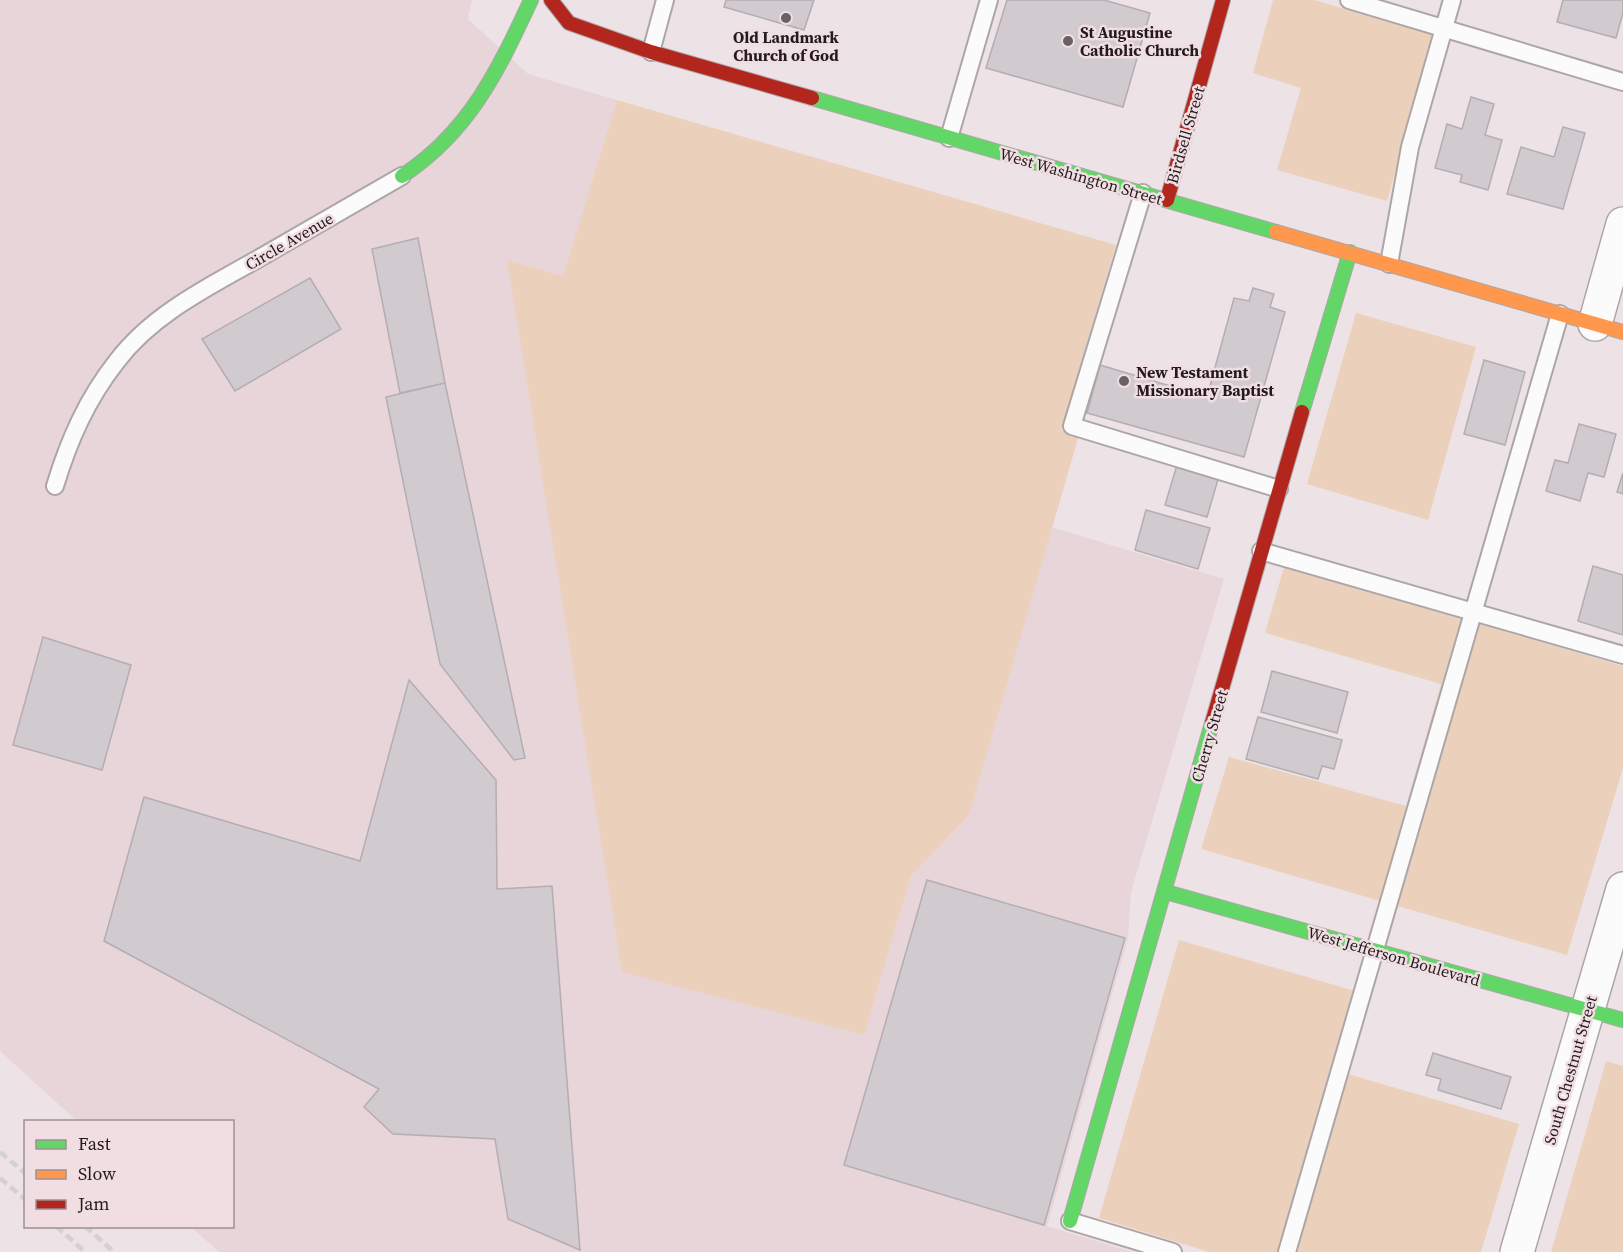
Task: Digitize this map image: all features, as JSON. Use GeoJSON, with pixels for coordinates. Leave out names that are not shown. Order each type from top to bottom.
{"type":"FeatureCollection","features":[{"type":"Feature","properties":{"kind":"street","name":"Circle Avenue"},"geometry":{"type":"LineString","coordinates":[[402,176],[416,169],[451,137],[480,102],[501,65],[531,0]]}},
{"type":"Feature","properties":{"kind":"street","name":"West Washington Street"},"geometry":{"type":"LineString","coordinates":[[551,0],[569,23],[651,52],[1609,328]]}},
{"type":"Feature","properties":{"kind":"street","name":"Birdsell Street"},"geometry":{"type":"LineString","coordinates":[[1167,200],[1224,0]]}},
{"type":"Feature","properties":{"kind":"street"},"geometry":{"type":"LineString","coordinates":[[1609,328],[1623,224]]}},
{"type":"Feature","properties":{"kind":"street","name":"Cherry Street"},"geometry":{"type":"LineString","coordinates":[[1070,1221],[1166,891],[1261,551],[1350,252]]}},
{"type":"Feature","properties":{"kind":"street","name":"South Chestnut Street"},"geometry":{"type":"LineString","coordinates":[[1517,1252],[1623,889]]}},
{"type":"Feature","properties":{"kind":"street","name":"West Jefferson Boulevard"},"geometry":{"type":"LineString","coordinates":[[1166,891],[1623,1020]]}},
{"type":"Feature","properties":{"kind":"lane"},"geometry":{"type":"LineString","coordinates":[[651,52],[665,0]]}},
{"type":"Feature","properties":{"kind":"lane"},"geometry":{"type":"LineString","coordinates":[[949,138],[989,0]]}},
{"type":"Feature","properties":{"kind":"lane"},"geometry":{"type":"LineString","coordinates":[[1349,0],[1623,82]]}},
{"type":"Feature","properties":{"kind":"lane"},"geometry":{"type":"LineString","coordinates":[[1389,264],[1410,147],[1452,0]]}},
{"type":"Feature","properties":{"kind":"lane","name":"Circle Avenue"},"geometry":{"type":"LineString","coordinates":[[55,486],[69,441],[90,398],[118,359],[154,323],[189,298],[402,176]]}},
{"type":"Feature","properties":{"kind":"lane"},"geometry":{"type":"LineString","coordinates":[[1143,193],[1072,426],[1279,489]]}},
{"type":"Feature","properties":{"kind":"lane"},"geometry":{"type":"LineString","coordinates":[[1287,1252],[1560,314]]}},
{"type":"Feature","properties":{"kind":"lane"},"geometry":{"type":"LineString","coordinates":[[1261,551],[1623,655]]}},
{"type":"Feature","properties":{"kind":"lane"},"geometry":{"type":"LineString","coordinates":[[1070,1221],[1173,1252]]}},
{"type":"Feature","properties":{"kind":"shaded area"},"geometry":{"type":"Polygon","coordinates":[[[0,0],[472,0],[468,19],[528,74],[617,100],[563,277],[507,260],[864,1035],[911,876],[969,815],[1051,527],[1224,579],[1131,892],[1128,938],[1047,1226],[1132,1252],[219,1252],[192,1228],[234,1228],[234,1120],[76,1120],[0,1051],[0,0]]]}},
{"type":"Feature","properties":{"kind":"shaded area"},"geometry":{"type":"Polygon","coordinates":[[[1273,0],[1314,0],[1434,35],[1387,201],[1277,170],[1301,88],[1253,73],[1273,0]]]}},
{"type":"Feature","properties":{"kind":"shaded area"},"geometry":{"type":"Polygon","coordinates":[[[617,100],[1116,245],[1061,430],[1079,435],[969,815],[911,876],[864,1035],[622,972],[507,260],[563,276],[617,100]]]}},
{"type":"Feature","properties":{"kind":"shaded area"},"geometry":{"type":"Polygon","coordinates":[[[1356,313],[1476,347],[1428,520],[1307,484],[1356,313]]]}},
{"type":"Feature","properties":{"kind":"shaded area"},"geometry":{"type":"Polygon","coordinates":[[[1284,567],[1623,666],[1623,768],[1567,955],[1201,849],[1229,757],[1406,806],[1441,684],[1265,633],[1284,567]]]}},
{"type":"Feature","properties":{"kind":"shaded area"},"geometry":{"type":"Polygon","coordinates":[[[1179,940],[1355,991],[1352,1056],[1348,1074],[1519,1124],[1481,1252],[1295,1252],[1310,1205],[1294,1200],[1278,1252],[1209,1252],[1099,1218],[1179,940]]]}},
{"type":"Feature","properties":{"kind":"shaded area"},"geometry":{"type":"Polygon","coordinates":[[[1606,1061],[1623,1066],[1623,1252],[1551,1252],[1606,1061]]]}},
{"type":"Feature","properties":{"kind":"building","name":"Old Landmark Church of God"},"geometry":{"type":"Polygon","coordinates":[[[726,0],[814,0],[804,30],[724,7],[726,0]]]}},
{"type":"Feature","properties":{"kind":"building","name":"St Augustine Catholic Church"},"geometry":{"type":"Polygon","coordinates":[[[1007,0],[1104,0],[1150,13],[1123,107],[986,68],[1007,0]]]}},
{"type":"Feature","properties":{"kind":"building"},"geometry":{"type":"Polygon","coordinates":[[[1563,0],[1623,0],[1623,13],[1616,38],[1557,22],[1563,0]]]}},
{"type":"Feature","properties":{"kind":"building"},"geometry":{"type":"Polygon","coordinates":[[[1471,97],[1494,104],[1485,135],[1502,140],[1488,190],[1460,182],[1462,175],[1435,168],[1447,124],[1462,129],[1471,97]]]}},
{"type":"Feature","properties":{"kind":"building"},"geometry":{"type":"Polygon","coordinates":[[[1563,127],[1585,133],[1563,209],[1507,194],[1521,147],[1554,157],[1563,127]]]}},
{"type":"Feature","properties":{"kind":"building"},"geometry":{"type":"Polygon","coordinates":[[[418,238],[445,383],[400,393],[372,249],[418,238]]]}},
{"type":"Feature","properties":{"kind":"building"},"geometry":{"type":"Polygon","coordinates":[[[310,278],[341,329],[235,391],[202,339],[310,278]]]}},
{"type":"Feature","properties":{"kind":"building","name":"New Testament Missionary Baptist"},"geometry":{"type":"Polygon","coordinates":[[[1253,288],[1274,294],[1270,307],[1285,312],[1244,457],[1087,413],[1100,365],[1207,397],[1234,298],[1249,301],[1253,288]]]}},
{"type":"Feature","properties":{"kind":"building"},"geometry":{"type":"Polygon","coordinates":[[[1484,360],[1525,372],[1505,445],[1464,434],[1484,360]]]}},
{"type":"Feature","properties":{"kind":"building"},"geometry":{"type":"Polygon","coordinates":[[[445,383],[525,758],[514,760],[440,664],[386,397],[445,383]]]}},
{"type":"Feature","properties":{"kind":"building"},"geometry":{"type":"Polygon","coordinates":[[[1579,424],[1616,434],[1604,477],[1588,473],[1580,501],[1546,491],[1555,460],[1568,463],[1579,424]]]}},
{"type":"Feature","properties":{"kind":"building"},"geometry":{"type":"Polygon","coordinates":[[[1177,465],[1219,476],[1207,517],[1165,505],[1177,465]]]}},
{"type":"Feature","properties":{"kind":"building"},"geometry":{"type":"Polygon","coordinates":[[[1623,473],[1623,494],[1617,492],[1623,473]]]}},
{"type":"Feature","properties":{"kind":"building"},"geometry":{"type":"Polygon","coordinates":[[[1146,510],[1210,528],[1198,569],[1135,550],[1146,510]]]}},
{"type":"Feature","properties":{"kind":"building"},"geometry":{"type":"Polygon","coordinates":[[[1593,566],[1623,575],[1623,635],[1578,621],[1593,566]]]}},
{"type":"Feature","properties":{"kind":"building"},"geometry":{"type":"Polygon","coordinates":[[[43,637],[131,665],[102,770],[13,745],[43,637]]]}},
{"type":"Feature","properties":{"kind":"building"},"geometry":{"type":"Polygon","coordinates":[[[1272,671],[1348,692],[1337,733],[1261,712],[1272,671]]]}},
{"type":"Feature","properties":{"kind":"building"},"geometry":{"type":"Polygon","coordinates":[[[409,680],[496,780],[497,889],[552,886],[580,1250],[508,1219],[495,1139],[393,1134],[364,1107],[379,1089],[104,941],[144,797],[360,861],[409,680]]]}},
{"type":"Feature","properties":{"kind":"building"},"geometry":{"type":"Polygon","coordinates":[[[1258,717],[1342,740],[1334,769],[1322,766],[1318,779],[1246,759],[1258,717]]]}},
{"type":"Feature","properties":{"kind":"building"},"geometry":{"type":"Polygon","coordinates":[[[927,880],[1125,938],[1044,1225],[844,1165],[927,880]]]}},
{"type":"Feature","properties":{"kind":"building"},"geometry":{"type":"Polygon","coordinates":[[[1433,1053],[1511,1077],[1501,1109],[1438,1090],[1441,1079],[1426,1075],[1433,1053]]]}},
{"type":"Feature","properties":{"kind":"railway"},"geometry":{"type":"LineString","coordinates":[[0,1152],[24,1172]]}},
{"type":"Feature","properties":{"kind":"railway"},"geometry":{"type":"LineString","coordinates":[[0,1178],[24,1198]]}},
{"type":"Feature","properties":{"kind":"railway"},"geometry":{"type":"LineString","coordinates":[[58,1228],[85,1252]]}},
{"type":"Feature","properties":{"kind":"railway"},"geometry":{"type":"LineString","coordinates":[[87,1228],[114,1252]]}},
{"type":"Feature","properties":{"kind":"traffic: fast"},"geometry":{"type":"LineString","coordinates":[[402,176],[425,159],[464,120],[493,75],[531,0]]}},
{"type":"Feature","properties":{"kind":"traffic: fast"},"geometry":{"type":"LineString","coordinates":[[812,98],[1276,232]]}},
{"type":"Feature","properties":{"kind":"traffic: fast"},"geometry":{"type":"LineString","coordinates":[[1302,412],[1350,252]]}},
{"type":"Feature","properties":{"kind":"traffic: fast"},"geometry":{"type":"LineString","coordinates":[[1070,1221],[1212,723]]}},
{"type":"Feature","properties":{"kind":"traffic: fast"},"geometry":{"type":"LineString","coordinates":[[1166,892],[1623,1020]]}},
{"type":"Feature","properties":{"kind":"traffic: slow"},"geometry":{"type":"LineString","coordinates":[[1276,232],[1623,332]]}},
{"type":"Feature","properties":{"kind":"traffic: jam"},"geometry":{"type":"LineString","coordinates":[[551,0],[569,23],[651,52],[812,98]]}},
{"type":"Feature","properties":{"kind":"traffic: jam"},"geometry":{"type":"LineString","coordinates":[[1167,200],[1223,0]]}},
{"type":"Feature","properties":{"kind":"traffic: jam"},"geometry":{"type":"LineString","coordinates":[[1212,723],[1302,412]]}},
{"type":"Feature","properties":{"kind":"place","name":"Old Landmark Church of God"},"geometry":{"type":"Point","coordinates":[786,18]}},
{"type":"Feature","properties":{"kind":"place","name":"St Augustine Catholic Church"},"geometry":{"type":"Point","coordinates":[1068,41]}},
{"type":"Feature","properties":{"kind":"place","name":"New Testament Missionary Baptist"},"geometry":{"type":"Point","coordinates":[1124,381]}}]}
